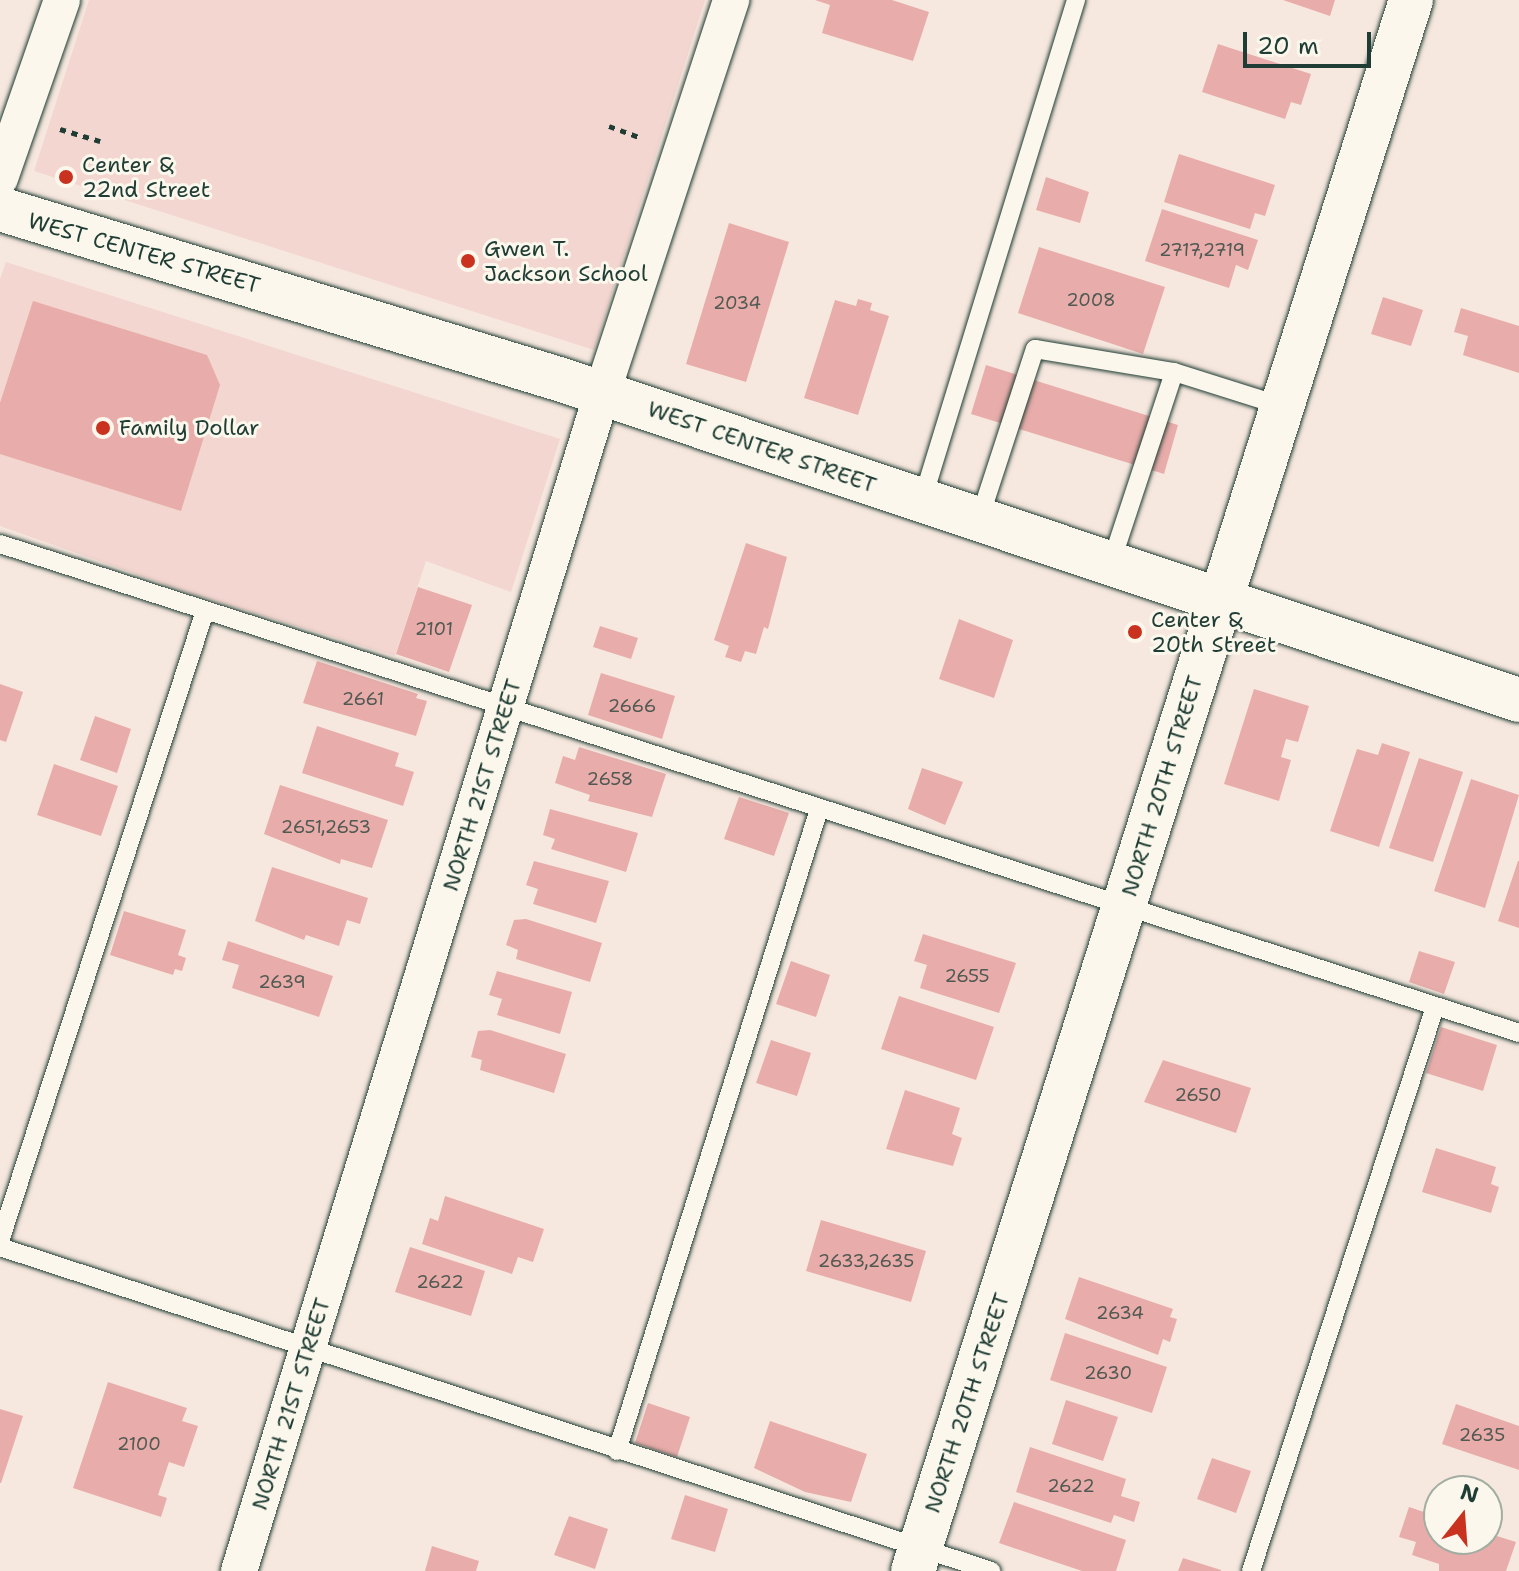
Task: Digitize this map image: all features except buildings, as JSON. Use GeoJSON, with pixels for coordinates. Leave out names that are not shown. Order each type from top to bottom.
{"type":"FeatureCollection","features":[{"type":"Feature","properties":{"kind":"main road","name":"NORTH 20TH STREET"},"geometry":{"type":"LineString","coordinates":[[917,1560],[1411,0]]}},
{"type":"Feature","properties":{"kind":"main road","name":"WEST CENTER STREET"},"geometry":{"type":"LineString","coordinates":[[0,209],[602,393],[1519,700]]}},
{"type":"Feature","properties":{"kind":"street"},"geometry":{"type":"LineString","coordinates":[[0,178],[62,0]]}},
{"type":"Feature","properties":{"kind":"street","name":"NORTH 21ST STREET"},"geometry":{"type":"LineString","coordinates":[[239,1571],[602,393],[731,0]]}},
{"type":"Feature","properties":{"kind":"lane"},"geometry":{"type":"LineString","coordinates":[[922,501],[1076,0]]}},
{"type":"Feature","properties":{"kind":"lane"},"geometry":{"type":"LineString","coordinates":[[979,520],[1035,349],[1174,372],[1282,406]]}},
{"type":"Feature","properties":{"kind":"lane"},"geometry":{"type":"LineString","coordinates":[[1110,565],[1174,372]]}},
{"type":"Feature","properties":{"kind":"lane"},"geometry":{"type":"LineString","coordinates":[[0,544],[1519,1033]]}},
{"type":"Feature","properties":{"kind":"lane"},"geometry":{"type":"LineString","coordinates":[[205,611],[0,1244],[308,1350],[617,1451],[917,1560],[991,1571]]}},
{"type":"Feature","properties":{"kind":"lane"},"geometry":{"type":"LineString","coordinates":[[617,1451],[819,809]]}},
{"type":"Feature","properties":{"kind":"lane"},"geometry":{"type":"LineString","coordinates":[[1251,1571],[1435,1007]]}},
{"type":"Feature","properties":{"kind":"path"},"geometry":{"type":"LineString","coordinates":[[609,126],[640,137]]}},
{"type":"Feature","properties":{"kind":"path"},"geometry":{"type":"LineString","coordinates":[[60,129],[100,141]]}},
{"type":"Feature","properties":{"kind":"shaded area","name":"Gwen T. Jackson School"},"geometry":{"type":"Polygon","coordinates":[[[89,0],[705,0],[594,350],[34,171],[89,0]]]}},
{"type":"Feature","properties":{"kind":"shaded area"},"geometry":{"type":"Polygon","coordinates":[[[6,262],[560,439],[511,592],[426,561],[395,656],[189,593],[0,526],[0,279],[6,262]]]}},
{"type":"Feature","properties":{"kind":"place","name":"Center & 22nd Street"},"geometry":{"type":"Point","coordinates":[66,177]}},
{"type":"Feature","properties":{"kind":"place","name":"Gwen T. Jackson School"},"geometry":{"type":"Point","coordinates":[468,261]}},
{"type":"Feature","properties":{"kind":"place","name":"Family Dollar"},"geometry":{"type":"Point","coordinates":[103,428]}},
{"type":"Feature","properties":{"kind":"place","name":"Center & 20th Street"},"geometry":{"type":"Point","coordinates":[1135,632]}}]}
